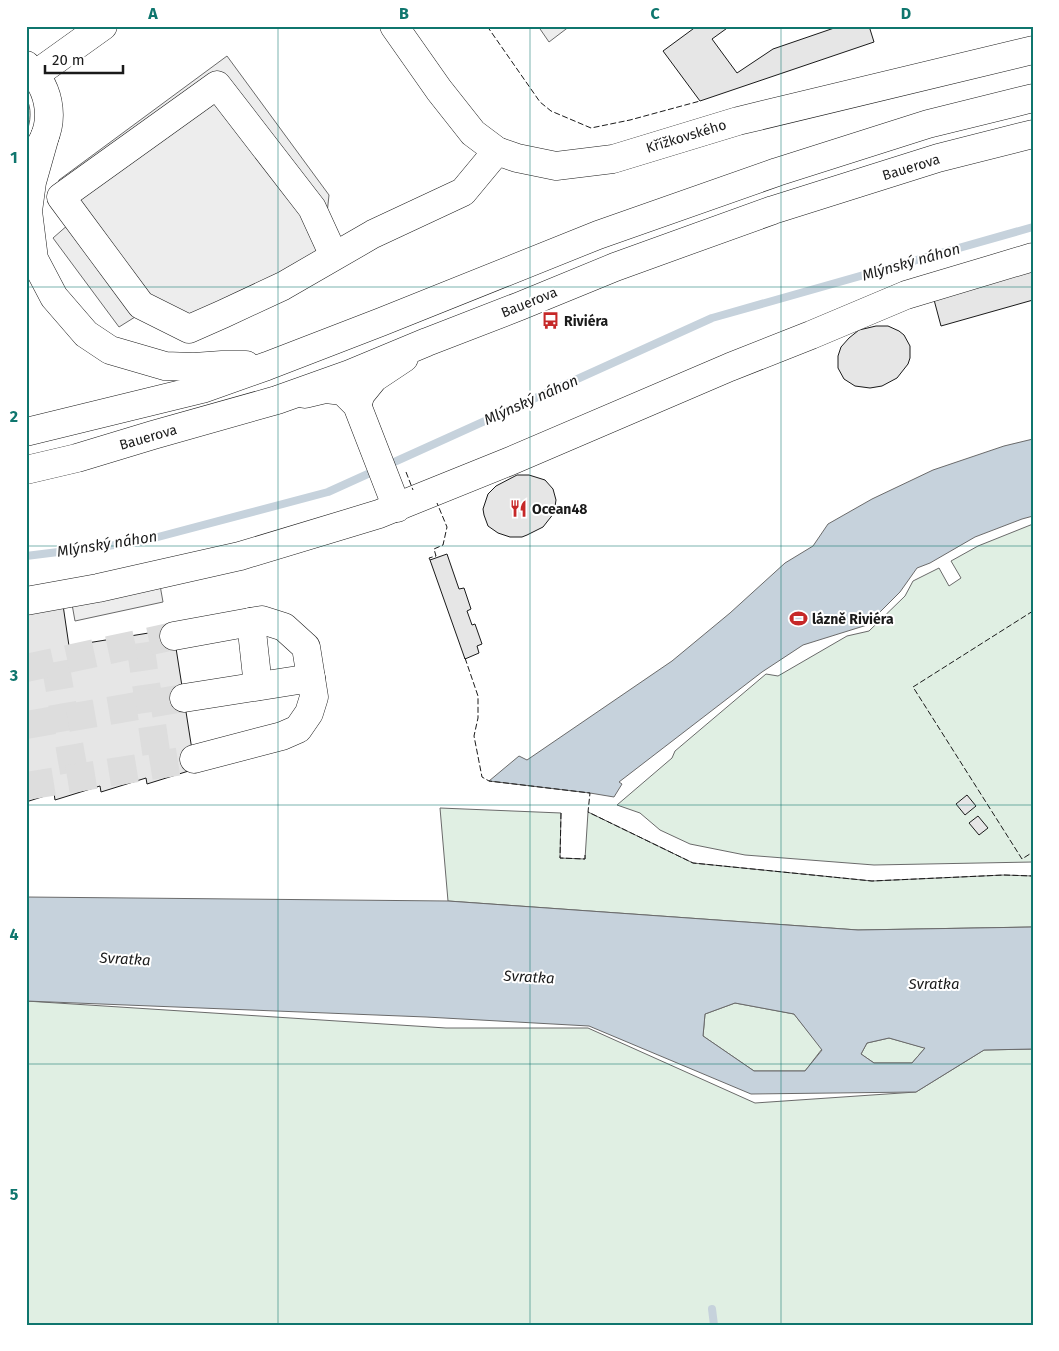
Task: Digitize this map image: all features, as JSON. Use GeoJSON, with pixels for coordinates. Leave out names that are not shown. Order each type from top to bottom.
{"type":"FeatureCollection","features":[{"type":"Feature","properties":{"kind":"main road"},"geometry":{"type":"LineString","coordinates":[[103,26],[31,69],[46,93],[49,115],[32,182],[28,211],[34,259],[54,297],[86,334],[110,350],[165,366],[194,368],[222,365],[267,366]]}},
{"type":"Feature","properties":{"kind":"main road","name":"Křížkovského"},"geometry":{"type":"LineString","coordinates":[[394,26],[439,90],[473,133],[497,150],[517,158],[556,166],[613,158],[738,121],[1033,50]]}},
{"type":"Feature","properties":{"kind":"main road"},"geometry":{"type":"LineString","coordinates":[[334,256],[312,208],[217,84],[62,197],[141,305],[189,329],[283,286],[373,234],[463,192],[497,150]]}},
{"type":"Feature","properties":{"kind":"main road"},"geometry":{"type":"LineString","coordinates":[[26,432],[202,389],[381,322],[598,235],[777,172],[928,124],[1033,98]]}},
{"type":"Feature","properties":{"kind":"main road","name":"Bauerova"},"geometry":{"type":"LineString","coordinates":[[30,469],[77,458],[277,400],[350,374],[615,268],[773,210],[938,158],[1033,134]]}},
{"type":"Feature","properties":{"kind":"main road"},"geometry":{"type":"LineString","coordinates":[[26,162],[35,153],[45,136]]}},
{"type":"Feature","properties":{"kind":"main road"},"geometry":{"type":"LineString","coordinates":[[26,601],[98,588],[240,556],[379,514],[394,498],[811,335],[906,295],[1033,257]]}},
{"type":"Feature","properties":{"kind":"main road"},"geometry":{"type":"LineString","coordinates":[[357,405],[361,394],[374,378],[427,342]]}},
{"type":"Feature","properties":{"kind":"main road"},"geometry":{"type":"LineString","coordinates":[[277,400],[326,389],[344,392],[357,405],[394,498]]}},
{"type":"Feature","properties":{"kind":"main road"},"geometry":{"type":"LineString","coordinates":[[174,636],[262,620],[284,627],[306,648],[311,678],[314,697],[309,714],[298,728],[282,736],[194,759]]}},
{"type":"Feature","properties":{"kind":"main road"},"geometry":{"type":"LineString","coordinates":[[251,622],[258,686]]}},
{"type":"Feature","properties":{"kind":"main road"},"geometry":{"type":"LineString","coordinates":[[184,698],[311,678]]}},
{"type":"Feature","properties":{"kind":"green space"},"geometry":{"type":"Polygon","coordinates":[[[26,97],[30,115],[26,134],[26,97]]]}},
{"type":"Feature","properties":{"kind":"green space"},"geometry":{"type":"Polygon","coordinates":[[[1033,524],[1033,862],[874,865],[745,855],[690,844],[660,830],[640,813],[617,805],[672,758],[675,751],[766,674],[778,676],[847,636],[869,631],[905,596],[913,581],[939,568],[949,586],[961,578],[951,561],[978,546],[1033,524]]]}},
{"type":"Feature","properties":{"kind":"green space"},"geometry":{"type":"Polygon","coordinates":[[[440,808],[561,813],[560,858],[585,859],[588,812],[693,863],[872,881],[1004,875],[1033,876],[1033,927],[858,930],[448,901],[440,808]]]}},
{"type":"Feature","properties":{"kind":"green space"},"geometry":{"type":"Polygon","coordinates":[[[26,1001],[446,1028],[588,1028],[755,1103],[916,1092],[984,1050],[1033,1049],[1033,1325],[26,1325],[26,1001]]]}},
{"type":"Feature","properties":{"kind":"green space"},"geometry":{"type":"Polygon","coordinates":[[[735,1003],[794,1014],[822,1049],[805,1071],[754,1071],[703,1036],[705,1014],[735,1003]]]}},
{"type":"Feature","properties":{"kind":"green space"},"geometry":{"type":"Polygon","coordinates":[[[889,1038],[925,1048],[912,1063],[874,1063],[861,1054],[867,1043],[889,1038]]]}},
{"type":"Feature","properties":{"kind":"shaded area"},"geometry":{"type":"Polygon","coordinates":[[[538,26],[570,26],[549,42],[538,26]]]}},
{"type":"Feature","properties":{"kind":"shaded area"},"geometry":{"type":"Polygon","coordinates":[[[227,56],[329,195],[320,279],[203,337],[135,317],[119,327],[53,238],[69,224],[54,200],[59,180],[227,56]]]}},
{"type":"Feature","properties":{"kind":"shaded area"},"geometry":{"type":"Polygon","coordinates":[[[158,574],[163,602],[75,621],[70,593],[158,574]]]}},
{"type":"Feature","properties":{"kind":"water","name":"lázně Riviéra"},"geometry":{"type":"Polygon","coordinates":[[[1033,439],[1033,516],[975,537],[930,563],[917,568],[900,592],[867,625],[803,645],[762,672],[619,782],[622,784],[614,797],[489,781],[519,756],[527,760],[672,661],[730,613],[785,563],[813,546],[828,524],[872,499],[933,470],[1004,446],[1033,439]]]}},
{"type":"Feature","properties":{"kind":"water","name":"Svratka"},"geometry":{"type":"Polygon","coordinates":[[[26,897],[448,901],[858,930],[1033,927],[1033,1049],[984,1050],[916,1092],[751,1094],[589,1026],[426,1017],[26,1001],[26,897]],[[735,1003],[705,1014],[703,1036],[754,1071],[805,1071],[822,1050],[794,1014],[735,1003]],[[889,1038],[867,1043],[861,1054],[874,1063],[912,1063],[925,1048],[924,1048],[889,1038]]]}},
{"type":"Feature","properties":{"kind":"building"},"geometry":{"type":"Polygon","coordinates":[[[697,26],[730,26],[712,39],[737,73],[773,49],[840,26],[869,26],[874,42],[700,101],[663,51],[697,26]]]}},
{"type":"Feature","properties":{"kind":"building"},"geometry":{"type":"Polygon","coordinates":[[[1033,268],[1033,300],[941,326],[933,296],[1033,268]]]}},
{"type":"Feature","properties":{"kind":"building"},"geometry":{"type":"Polygon","coordinates":[[[876,326],[888,326],[904,335],[910,346],[908,364],[897,378],[882,386],[870,388],[855,386],[844,379],[838,368],[838,356],[841,347],[859,330],[876,326]]]}},
{"type":"Feature","properties":{"kind":"building"},"geometry":{"type":"Polygon","coordinates":[[[517,475],[529,475],[545,480],[553,489],[556,500],[554,513],[543,527],[522,537],[510,537],[498,533],[488,526],[483,509],[488,494],[496,486],[517,475]]]}},
{"type":"Feature","properties":{"kind":"building"},"geometry":{"type":"Polygon","coordinates":[[[447,554],[459,589],[464,588],[471,609],[467,611],[472,625],[475,624],[482,644],[477,646],[479,653],[465,659],[430,560],[447,554]]]}},
{"type":"Feature","properties":{"kind":"building"},"geometry":{"type":"Polygon","coordinates":[[[63,605],[69,646],[173,629],[195,769],[147,784],[146,778],[101,792],[100,786],[55,800],[54,793],[26,802],[26,611],[63,605]]]}},
{"type":"Feature","properties":{"kind":"building"},"geometry":{"type":"Polygon","coordinates":[[[967,795],[976,806],[965,815],[956,804],[967,795]]]}},
{"type":"Feature","properties":{"kind":"building"},"geometry":{"type":"Polygon","coordinates":[[[978,816],[988,828],[979,835],[969,823],[978,816]]]}},
{"type":"Feature","properties":{"kind":"waterway","name":"Mlýnský náhon"},"geometry":{"type":"LineString","coordinates":[[26,556],[139,542],[328,492],[712,318],[1033,227]]}},
{"type":"Feature","properties":{"kind":"waterway"},"geometry":{"type":"LineString","coordinates":[[712,1309],[714,1325]]}},
{"type":"Feature","properties":{"kind":"tunnel"},"geometry":{"type":"LineString","coordinates":[[26,668],[174,636]]}},
{"type":"Feature","properties":{"kind":"tunnel"},"geometry":{"type":"LineString","coordinates":[[140,643],[158,765]]}},
{"type":"Feature","properties":{"kind":"tunnel"},"geometry":{"type":"LineString","coordinates":[[55,662],[75,778]]}},
{"type":"Feature","properties":{"kind":"tunnel"},"geometry":{"type":"LineString","coordinates":[[26,725],[184,698]]}},
{"type":"Feature","properties":{"kind":"tunnel"},"geometry":{"type":"LineString","coordinates":[[26,786],[194,759]]}},
{"type":"Feature","properties":{"kind":"fence"},"geometry":{"type":"LineString","coordinates":[[487,26],[540,102],[551,111],[591,128],[630,120],[700,101]]}},
{"type":"Feature","properties":{"kind":"fence"},"geometry":{"type":"LineString","coordinates":[[986,26],[987,28],[993,26]]}},
{"type":"Feature","properties":{"kind":"fence"},"geometry":{"type":"LineString","coordinates":[[406,472],[413,490]]}},
{"type":"Feature","properties":{"kind":"fence"},"geometry":{"type":"LineString","coordinates":[[430,560],[429,558],[436,556],[434,549],[443,545],[447,527],[437,503]]}},
{"type":"Feature","properties":{"kind":"fence"},"geometry":{"type":"LineString","coordinates":[[1033,611],[913,687],[1022,859],[1033,852]]}},
{"type":"Feature","properties":{"kind":"fence"},"geometry":{"type":"LineString","coordinates":[[465,658],[478,696],[478,718],[474,736],[482,777],[489,781],[590,793],[588,812],[693,863],[872,881],[1004,875],[1033,876]]}},
{"type":"Feature","properties":{"kind":"fence"},"geometry":{"type":"LineString","coordinates":[[561,813],[560,858],[585,859],[585,853]]}},
{"type":"Feature","properties":{"kind":"place","name":"Riviéra"},"geometry":{"type":"Point","coordinates":[550,321]}},
{"type":"Feature","properties":{"kind":"place","name":"Ocean48"},"geometry":{"type":"Point","coordinates":[518,509]}},
{"type":"Feature","properties":{"kind":"place","name":"lázně Riviéra"},"geometry":{"type":"Point","coordinates":[798,619]}}]}
